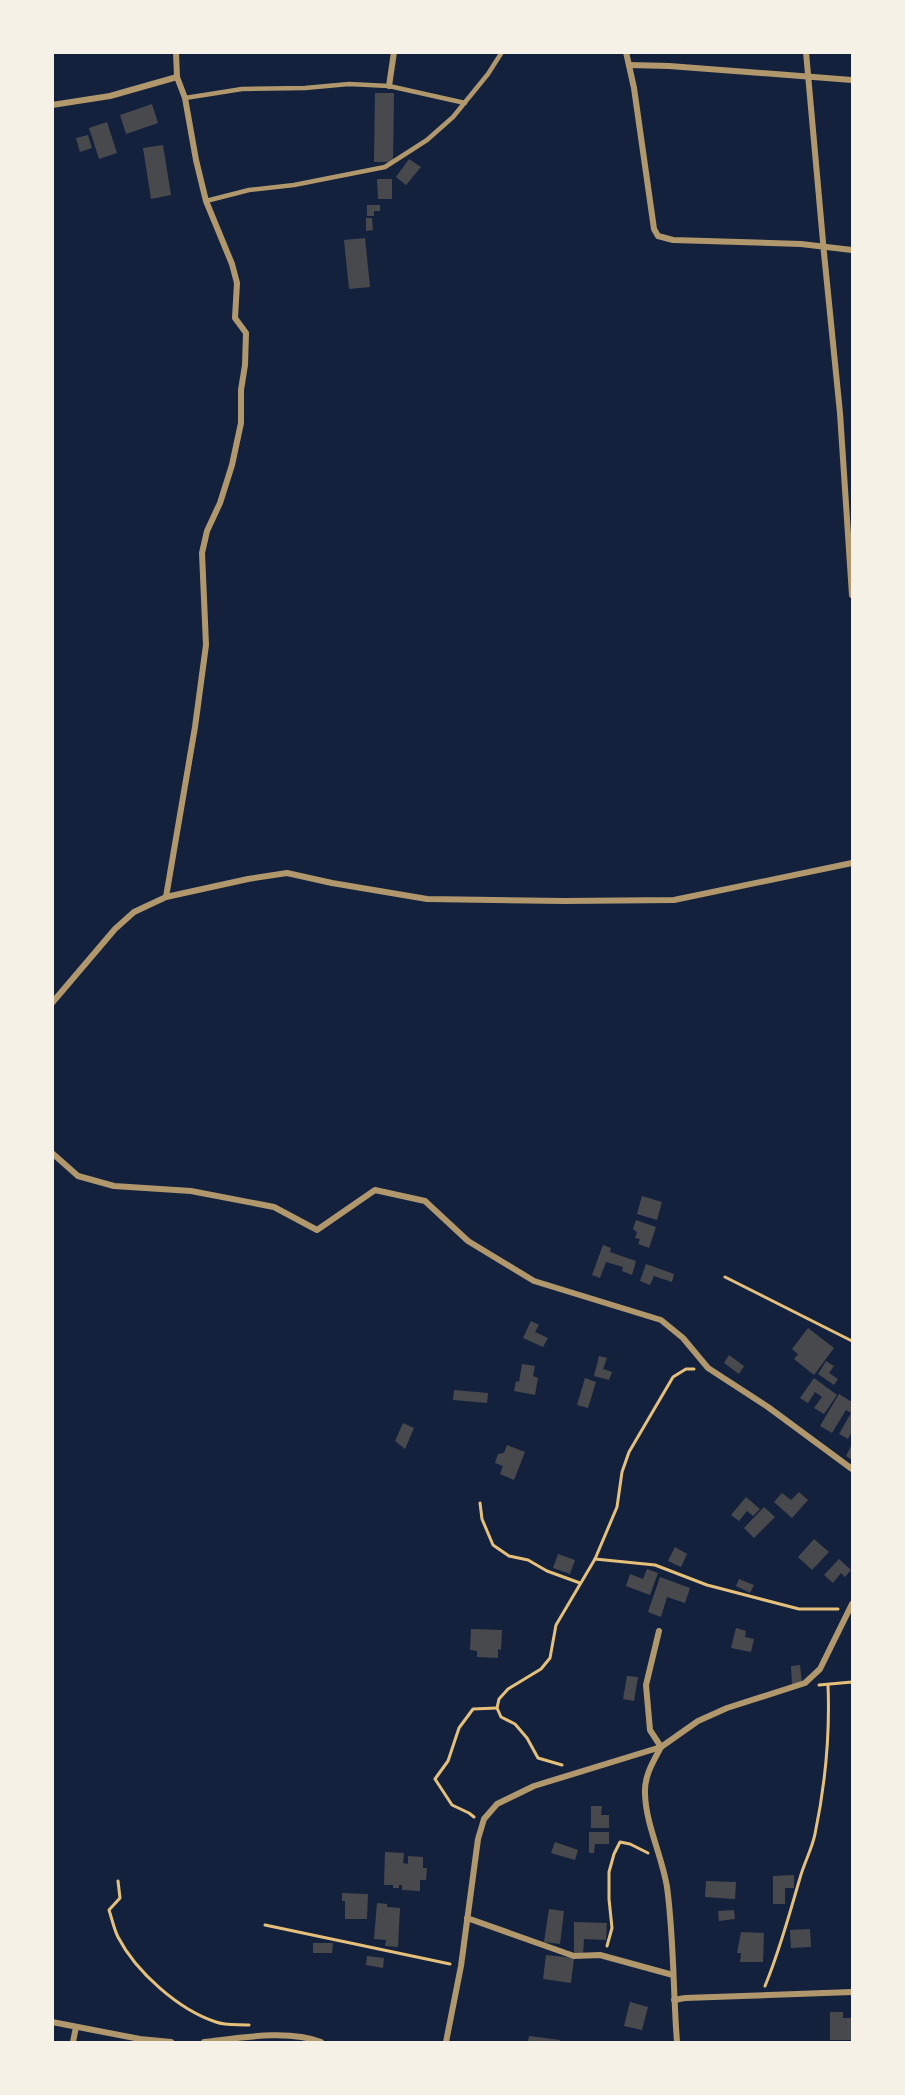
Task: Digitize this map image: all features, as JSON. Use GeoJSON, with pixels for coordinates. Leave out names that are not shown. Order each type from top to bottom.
{"type":"FeatureCollection","features":[{"type":"Feature","properties":{"kind":"street"},"geometry":{"type":"LineString","coordinates":[[166,897],[195,727],[206,645],[202,553],[207,531],[220,503],[232,465],[241,423],[241,390],[245,365],[246,333],[235,318],[237,283],[232,264],[206,201],[185,98],[177,77],[176,52]]}},
{"type":"Feature","properties":{"kind":"street"},"geometry":{"type":"LineString","coordinates":[[389,86],[394,52]]}},
{"type":"Feature","properties":{"kind":"street"},"geometry":{"type":"LineString","coordinates":[[626,52],[634,88],[654,229],[658,236],[673,240],[823,246],[852,250]]}},
{"type":"Feature","properties":{"kind":"street"},"geometry":{"type":"LineString","coordinates":[[806,52],[840,413],[852,595]]}},
{"type":"Feature","properties":{"kind":"street"},"geometry":{"type":"LineString","coordinates":[[629,65],[852,80]]}},
{"type":"Feature","properties":{"kind":"street"},"geometry":{"type":"LineString","coordinates":[[52,105],[111,96],[177,77]]}},
{"type":"Feature","properties":{"kind":"street"},"geometry":{"type":"LineString","coordinates":[[52,1004],[115,929],[134,912],[166,897],[248,879],[287,873],[332,884],[427,899],[674,900],[852,863]]}},
{"type":"Feature","properties":{"kind":"street"},"geometry":{"type":"LineString","coordinates":[[52,1153],[78,1176],[114,1186],[191,1191],[274,1207],[317,1230],[375,1190],[425,1201],[468,1241],[534,1281],[661,1320],[683,1338],[708,1368],[768,1407],[852,1469]]}},
{"type":"Feature","properties":{"kind":"street"},"geometry":{"type":"LineString","coordinates":[[446,2043],[461,1966],[477,1839],[484,1819],[497,1804],[534,1786],[661,1747],[698,1721],[727,1708],[805,1683],[820,1669],[851,1606]]}},
{"type":"Feature","properties":{"kind":"street"},"geometry":{"type":"LineString","coordinates":[[659,1631],[646,1685],[650,1730],[661,1747]]}},
{"type":"Feature","properties":{"kind":"street"},"geometry":{"type":"LineString","coordinates":[[661,1747],[647,1775],[645,1793],[666,1884],[671,1919],[677,2043]]}},
{"type":"Feature","properties":{"kind":"street"},"geometry":{"type":"LineString","coordinates":[[467,1918],[574,1956],[604,1957],[673,1975]]}},
{"type":"Feature","properties":{"kind":"street"},"geometry":{"type":"LineString","coordinates":[[674,2000],[852,1992]]}},
{"type":"Feature","properties":{"kind":"street"},"geometry":{"type":"LineString","coordinates":[[52,2022],[171,2043]]}},
{"type":"Feature","properties":{"kind":"street"},"geometry":{"type":"LineString","coordinates":[[74,2043],[76,2027]]}},
{"type":"Feature","properties":{"kind":"street"},"geometry":{"type":"LineString","coordinates":[[204,2043],[247,2037],[284,2036],[315,2040],[321,2043]]}},
{"type":"Feature","properties":{"kind":"lane"},"geometry":{"type":"LineString","coordinates":[[206,201],[249,190],[294,185],[385,167],[427,140],[453,117],[488,74],[502,52]]}},
{"type":"Feature","properties":{"kind":"lane"},"geometry":{"type":"LineString","coordinates":[[185,98],[242,89],[304,88],[349,84],[389,86],[465,103]]}},
{"type":"Feature","properties":{"kind":"path"},"geometry":{"type":"LineString","coordinates":[[725,1277],[852,1341]]}},
{"type":"Feature","properties":{"kind":"path"},"geometry":{"type":"LineString","coordinates":[[563,1766],[538,1758],[527,1738],[515,1724],[501,1717],[497,1708],[499,1699],[508,1689],[541,1669],[550,1658],[556,1625],[595,1559],[617,1507],[622,1472],[629,1452],[673,1377],[686,1369],[708,1368]]}},
{"type":"Feature","properties":{"kind":"path"},"geometry":{"type":"LineString","coordinates":[[480,1503],[482,1519],[493,1545],[509,1556],[528,1560],[547,1571],[580,1583]]}},
{"type":"Feature","properties":{"kind":"path"},"geometry":{"type":"LineString","coordinates":[[595,1559],[655,1565],[707,1585],[799,1609],[851,1606]]}},
{"type":"Feature","properties":{"kind":"path"},"geometry":{"type":"LineString","coordinates":[[791,1689],[852,1682]]}},
{"type":"Feature","properties":{"kind":"path"},"geometry":{"type":"LineString","coordinates":[[760,1996],[780,1951],[814,1836],[830,1716],[828,1684]]}},
{"type":"Feature","properties":{"kind":"path"},"geometry":{"type":"LineString","coordinates":[[482,1825],[469,1813],[452,1805],[435,1779],[448,1761],[459,1728],[473,1709],[497,1708]]}},
{"type":"Feature","properties":{"kind":"path"},"geometry":{"type":"LineString","coordinates":[[604,1957],[612,1928],[609,1872],[620,1842],[630,1844],[647,1853],[658,1851]]}},
{"type":"Feature","properties":{"kind":"path"},"geometry":{"type":"LineString","coordinates":[[118,1881],[120,1898],[109,1910],[117,1936],[129,1955],[159,1988],[187,2008],[217,2023],[260,2026]]}},
{"type":"Feature","properties":{"kind":"path"},"geometry":{"type":"LineString","coordinates":[[265,1925],[461,1966]]}},
{"type":"Feature","properties":{"kind":"building"},"geometry":{"type":"Polygon","coordinates":[[[375,93],[394,93],[393,162],[374,162],[375,93]]]}},
{"type":"Feature","properties":{"kind":"building"},"geometry":{"type":"Polygon","coordinates":[[[152,104],[158,123],[126,134],[120,115],[152,104]]]}},
{"type":"Feature","properties":{"kind":"building"},"geometry":{"type":"Polygon","coordinates":[[[107,122],[117,153],[99,159],[89,128],[107,122]]]}},
{"type":"Feature","properties":{"kind":"building"},"geometry":{"type":"Polygon","coordinates":[[[88,135],[92,148],[80,152],[76,138],[88,135]]]}},
{"type":"Feature","properties":{"kind":"building"},"geometry":{"type":"Polygon","coordinates":[[[163,145],[171,195],[151,199],[143,148],[163,145]]]}},
{"type":"Feature","properties":{"kind":"building"},"geometry":{"type":"Polygon","coordinates":[[[409,159],[421,167],[406,185],[396,177],[409,159]]]}},
{"type":"Feature","properties":{"kind":"building"},"geometry":{"type":"Polygon","coordinates":[[[377,179],[392,179],[392,199],[378,199],[377,179]]]}},
{"type":"Feature","properties":{"kind":"building"},"geometry":{"type":"Polygon","coordinates":[[[367,205],[380,205],[380,211],[374,211],[374,216],[367,216],[367,205]]]}},
{"type":"Feature","properties":{"kind":"building"},"geometry":{"type":"Polygon","coordinates":[[[366,218],[372,218],[373,230],[366,231],[366,218]]]}},
{"type":"Feature","properties":{"kind":"building"},"geometry":{"type":"Polygon","coordinates":[[[365,238],[370,287],[349,289],[344,240],[365,238]]]}},
{"type":"Feature","properties":{"kind":"building"},"geometry":{"type":"Polygon","coordinates":[[[642,1196],[662,1202],[657,1220],[637,1214],[642,1196]]]}},
{"type":"Feature","properties":{"kind":"building"},"geometry":{"type":"Polygon","coordinates":[[[636,1220],[656,1227],[649,1248],[638,1244],[640,1239],[635,1238],[637,1232],[633,1229],[636,1220]]]}},
{"type":"Feature","properties":{"kind":"building"},"geometry":{"type":"Polygon","coordinates":[[[603,1245],[611,1248],[610,1252],[636,1261],[632,1275],[622,1271],[623,1267],[606,1262],[600,1278],[592,1275],[603,1245]]]}},
{"type":"Feature","properties":{"kind":"building"},"geometry":{"type":"Polygon","coordinates":[[[646,1264],[674,1274],[672,1282],[654,1276],[650,1285],[640,1281],[646,1264]]]}},
{"type":"Feature","properties":{"kind":"building"},"geometry":{"type":"Polygon","coordinates":[[[531,1321],[539,1325],[535,1332],[548,1338],[543,1347],[523,1338],[531,1321]]]}},
{"type":"Feature","properties":{"kind":"building"},"geometry":{"type":"Polygon","coordinates":[[[808,1328],[834,1348],[814,1375],[794,1359],[798,1354],[792,1349],[808,1328]]]}},
{"type":"Feature","properties":{"kind":"building"},"geometry":{"type":"Polygon","coordinates":[[[729,1355],[744,1366],[739,1374],[724,1363],[729,1355]]]}},
{"type":"Feature","properties":{"kind":"building"},"geometry":{"type":"Polygon","coordinates":[[[599,1356],[607,1358],[603,1369],[612,1372],[609,1380],[594,1376],[599,1356]]]}},
{"type":"Feature","properties":{"kind":"building"},"geometry":{"type":"Polygon","coordinates":[[[826,1361],[834,1366],[829,1373],[838,1379],[834,1385],[818,1374],[826,1361]]]}},
{"type":"Feature","properties":{"kind":"building"},"geometry":{"type":"Polygon","coordinates":[[[522,1364],[535,1366],[533,1376],[538,1378],[535,1395],[514,1391],[516,1381],[519,1382],[522,1364]]]}},
{"type":"Feature","properties":{"kind":"building"},"geometry":{"type":"Polygon","coordinates":[[[585,1378],[596,1382],[588,1408],[577,1405],[585,1378]]]}},
{"type":"Feature","properties":{"kind":"building"},"geometry":{"type":"Polygon","coordinates":[[[814,1378],[837,1395],[824,1414],[814,1408],[822,1397],[815,1392],[808,1403],[800,1398],[814,1378]]]}},
{"type":"Feature","properties":{"kind":"building"},"geometry":{"type":"Polygon","coordinates":[[[454,1390],[488,1393],[487,1403],[453,1400],[454,1390]]]}},
{"type":"Feature","properties":{"kind":"building"},"geometry":{"type":"Polygon","coordinates":[[[839,1394],[852,1402],[852,1431],[848,1439],[839,1434],[851,1413],[846,1410],[832,1433],[820,1426],[839,1394]]]}},
{"type":"Feature","properties":{"kind":"building"},"geometry":{"type":"Polygon","coordinates":[[[403,1423],[414,1428],[405,1449],[395,1441],[403,1423]]]}},
{"type":"Feature","properties":{"kind":"building"},"geometry":{"type":"Polygon","coordinates":[[[852,1444],[852,1460],[846,1456],[852,1444]]]}},
{"type":"Feature","properties":{"kind":"building"},"geometry":{"type":"Polygon","coordinates":[[[507,1445],[525,1452],[514,1480],[500,1474],[503,1466],[495,1463],[498,1454],[504,1453],[507,1445]]]}},
{"type":"Feature","properties":{"kind":"building"},"geometry":{"type":"Polygon","coordinates":[[[799,1492],[808,1500],[792,1518],[774,1502],[782,1493],[791,1500],[799,1492]]]}},
{"type":"Feature","properties":{"kind":"building"},"geometry":{"type":"Polygon","coordinates":[[[746,1497],[760,1509],[753,1516],[747,1511],[739,1521],[731,1515],[746,1497]]]}},
{"type":"Feature","properties":{"kind":"building"},"geometry":{"type":"Polygon","coordinates":[[[764,1507],[775,1517],[754,1538],[744,1528],[764,1507]]]}},
{"type":"Feature","properties":{"kind":"building"},"geometry":{"type":"Polygon","coordinates":[[[814,1539],[829,1552],[812,1570],[798,1557],[814,1539]]]}},
{"type":"Feature","properties":{"kind":"building"},"geometry":{"type":"Polygon","coordinates":[[[675,1547],[687,1554],[681,1567],[668,1561],[675,1547]]]}},
{"type":"Feature","properties":{"kind":"building"},"geometry":{"type":"Polygon","coordinates":[[[558,1554],[575,1560],[570,1574],[553,1568],[558,1554]]]}},
{"type":"Feature","properties":{"kind":"building"},"geometry":{"type":"Polygon","coordinates":[[[839,1559],[851,1570],[845,1577],[841,1573],[833,1583],[824,1575],[839,1559]]]}},
{"type":"Feature","properties":{"kind":"building"},"geometry":{"type":"Polygon","coordinates":[[[647,1569],[658,1573],[650,1595],[626,1586],[630,1574],[643,1579],[647,1569]]]}},
{"type":"Feature","properties":{"kind":"building"},"geometry":{"type":"Polygon","coordinates":[[[660,1577],[690,1588],[685,1603],[667,1597],[661,1617],[648,1612],[660,1577]]]}},
{"type":"Feature","properties":{"kind":"building"},"geometry":{"type":"Polygon","coordinates":[[[739,1579],[754,1585],[750,1593],[736,1586],[739,1579]]]}},
{"type":"Feature","properties":{"kind":"building"},"geometry":{"type":"Polygon","coordinates":[[[736,1628],[746,1631],[745,1637],[754,1639],[751,1652],[731,1648],[736,1628]]]}},
{"type":"Feature","properties":{"kind":"building"},"geometry":{"type":"Polygon","coordinates":[[[471,1629],[502,1630],[501,1650],[498,1649],[498,1658],[477,1657],[477,1651],[470,1650],[471,1629]]]}},
{"type":"Feature","properties":{"kind":"building"},"geometry":{"type":"Polygon","coordinates":[[[800,1665],[802,1683],[792,1684],[791,1666],[800,1665]]]}},
{"type":"Feature","properties":{"kind":"building"},"geometry":{"type":"Polygon","coordinates":[[[627,1676],[638,1677],[634,1701],[623,1699],[627,1676]]]}},
{"type":"Feature","properties":{"kind":"building"},"geometry":{"type":"Polygon","coordinates":[[[591,1806],[602,1806],[601,1815],[609,1815],[609,1828],[591,1828],[591,1806]]]}},
{"type":"Feature","properties":{"kind":"building"},"geometry":{"type":"Polygon","coordinates":[[[589,1832],[609,1832],[609,1844],[595,1844],[594,1853],[589,1853],[589,1832]]]}},
{"type":"Feature","properties":{"kind":"building"},"geometry":{"type":"Polygon","coordinates":[[[555,1842],[578,1850],[575,1860],[551,1853],[555,1842]]]}},
{"type":"Feature","properties":{"kind":"building"},"geometry":{"type":"Polygon","coordinates":[[[385,1852],[404,1853],[403,1863],[408,1864],[408,1856],[423,1857],[423,1868],[427,1868],[426,1880],[420,1880],[420,1891],[402,1890],[402,1885],[399,1885],[399,1888],[393,1888],[393,1885],[384,1885],[385,1852]]]}},
{"type":"Feature","properties":{"kind":"building"},"geometry":{"type":"Polygon","coordinates":[[[794,1875],[794,1888],[785,1888],[785,1904],[773,1904],[773,1876],[794,1875]]]}},
{"type":"Feature","properties":{"kind":"building"},"geometry":{"type":"Polygon","coordinates":[[[706,1881],[736,1882],[735,1899],[705,1897],[706,1881]]]}},
{"type":"Feature","properties":{"kind":"building"},"geometry":{"type":"Polygon","coordinates":[[[342,1893],[368,1894],[367,1919],[345,1919],[345,1901],[342,1901],[342,1893]]]}},
{"type":"Feature","properties":{"kind":"building"},"geometry":{"type":"Polygon","coordinates":[[[377,1903],[400,1908],[398,1947],[385,1946],[386,1940],[374,1939],[377,1903]]]}},
{"type":"Feature","properties":{"kind":"building"},"geometry":{"type":"Polygon","coordinates":[[[549,1909],[564,1911],[560,1944],[544,1942],[549,1909]]]}},
{"type":"Feature","properties":{"kind":"building"},"geometry":{"type":"Polygon","coordinates":[[[734,1910],[735,1919],[719,1921],[718,1911],[734,1910]]]}},
{"type":"Feature","properties":{"kind":"building"},"geometry":{"type":"Polygon","coordinates":[[[574,1922],[607,1923],[606,1940],[584,1939],[583,1955],[574,1954],[574,1922]]]}},
{"type":"Feature","properties":{"kind":"building"},"geometry":{"type":"Polygon","coordinates":[[[810,1929],[811,1947],[791,1948],[790,1930],[810,1929]]]}},
{"type":"Feature","properties":{"kind":"building"},"geometry":{"type":"Polygon","coordinates":[[[741,1932],[764,1933],[763,1962],[740,1962],[741,1953],[737,1953],[741,1932]]]}},
{"type":"Feature","properties":{"kind":"building"},"geometry":{"type":"Polygon","coordinates":[[[313,1943],[333,1943],[332,1953],[313,1953],[313,1943]]]}},
{"type":"Feature","properties":{"kind":"building"},"geometry":{"type":"Polygon","coordinates":[[[546,1955],[574,1958],[571,1983],[543,1979],[546,1955]]]}},
{"type":"Feature","properties":{"kind":"building"},"geometry":{"type":"Polygon","coordinates":[[[367,1956],[384,1958],[383,1968],[366,1965],[367,1956]]]}},
{"type":"Feature","properties":{"kind":"building"},"geometry":{"type":"Polygon","coordinates":[[[630,2002],[648,2007],[642,2030],[624,2026],[630,2002]]]}},
{"type":"Feature","properties":{"kind":"building"},"geometry":{"type":"Polygon","coordinates":[[[830,2012],[843,2012],[843,2018],[852,2018],[852,2040],[830,2040],[830,2012]]]}},
{"type":"Feature","properties":{"kind":"building"},"geometry":{"type":"Polygon","coordinates":[[[529,2036],[560,2040],[560,2042],[528,2042],[529,2036]]]}}]}
